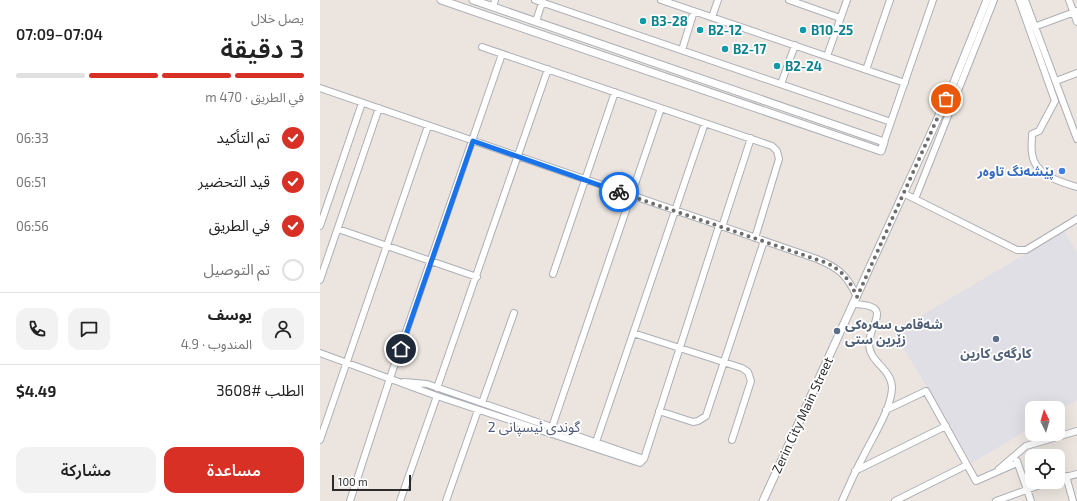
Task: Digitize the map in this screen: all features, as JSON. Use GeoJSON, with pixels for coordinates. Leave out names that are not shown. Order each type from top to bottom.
{"type":"FeatureCollection","features":[{"type":"Feature","properties":{"kind":"street"},"geometry":{"type":"LineString","coordinates":[[441,0],[881,151],[933,0]]}},
{"type":"Feature","properties":{"kind":"street"},"geometry":{"type":"LineString","coordinates":[[473,0],[494,3],[569,33],[884,142]]}},
{"type":"Feature","properties":{"kind":"street"},"geometry":{"type":"LineString","coordinates":[[535,0],[542,1],[891,122]]}},
{"type":"Feature","properties":{"kind":"street"},"geometry":{"type":"LineString","coordinates":[[661,0],[675,2],[694,11],[905,83]]}},
{"type":"Feature","properties":{"kind":"street"},"geometry":{"type":"LineString","coordinates":[[712,17],[718,0]]}},
{"type":"Feature","properties":{"kind":"street"},"geometry":{"type":"LineString","coordinates":[[789,0],[804,2],[840,18]]}},
{"type":"Feature","properties":{"kind":"street"},"geometry":{"type":"LineString","coordinates":[[827,56],[846,0]]}},
{"type":"Feature","properties":{"kind":"street"},"geometry":{"type":"LineString","coordinates":[[866,70],[890,0]]}},
{"type":"Feature","properties":{"kind":"street","name":"Zerin City Main Street"},"geometry":{"type":"LineString","coordinates":[[763,501],[952,87],[987,0]]}},
{"type":"Feature","properties":{"kind":"street"},"geometry":{"type":"LineString","coordinates":[[916,197],[994,0]]}},
{"type":"Feature","properties":{"kind":"street"},"geometry":{"type":"LineString","coordinates":[[1019,0],[1055,101],[1039,131],[1032,134],[1032,155],[1035,163],[1049,177],[1055,181],[1077,187]]}},
{"type":"Feature","properties":{"kind":"street"},"geometry":{"type":"LineString","coordinates":[[1025,0],[1077,139]]}},
{"type":"Feature","properties":{"kind":"street"},"geometry":{"type":"LineString","coordinates":[[1069,0],[1075,11],[1077,22]]}},
{"type":"Feature","properties":{"kind":"street"},"geometry":{"type":"LineString","coordinates":[[536,21],[542,1]]}},
{"type":"Feature","properties":{"kind":"street"},"geometry":{"type":"LineString","coordinates":[[682,50],[694,11]]}},
{"type":"Feature","properties":{"kind":"street"},"geometry":{"type":"LineString","coordinates":[[1034,27],[1075,11]]}},
{"type":"Feature","properties":{"kind":"street"},"geometry":{"type":"LineString","coordinates":[[565,42],[569,33]]}},
{"type":"Feature","properties":{"kind":"street"},"geometry":{"type":"LineString","coordinates":[[781,84],[795,46]]}},
{"type":"Feature","properties":{"kind":"street"},"geometry":{"type":"LineString","coordinates":[[482,47],[751,138],[775,148],[779,159],[755,238]]}},
{"type":"Feature","properties":{"kind":"street"},"geometry":{"type":"LineString","coordinates":[[350,501],[390,378],[502,54]]}},
{"type":"Feature","properties":{"kind":"street"},"geometry":{"type":"LineString","coordinates":[[437,388],[477,277],[548,69]]}},
{"type":"Feature","properties":{"kind":"street"},"geometry":{"type":"LineString","coordinates":[[1056,81],[1077,73]]}},
{"type":"Feature","properties":{"kind":"street"},"geometry":{"type":"LineString","coordinates":[[710,92],[713,82]]}},
{"type":"Feature","properties":{"kind":"street"},"geometry":{"type":"LineString","coordinates":[[320,88],[676,212],[817,259],[836,268],[850,281],[857,297]]}},
{"type":"Feature","properties":{"kind":"street"},"geometry":{"type":"LineString","coordinates":[[553,274],[586,181],[615,92]]}},
{"type":"Feature","properties":{"kind":"street"},"geometry":{"type":"LineString","coordinates":[[320,224],[362,102]]}},
{"type":"Feature","properties":{"kind":"street"},"geometry":{"type":"LineString","coordinates":[[320,280],[379,108]]}},
{"type":"Feature","properties":{"kind":"street"},"geometry":{"type":"LineString","coordinates":[[552,427],[661,108]]}},
{"type":"Feature","properties":{"kind":"street"},"geometry":{"type":"LineString","coordinates":[[596,442],[706,123]]}},
{"type":"Feature","properties":{"kind":"street"},"geometry":{"type":"LineString","coordinates":[[320,440],[428,126]]}},
{"type":"Feature","properties":{"kind":"street"},"geometry":{"type":"LineString","coordinates":[[320,353],[478,410],[635,463],[642,462],[679,348],[751,138]]}},
{"type":"Feature","properties":{"kind":"street"},"geometry":{"type":"LineString","coordinates":[[904,191],[1017,250],[1029,248],[1077,219]]}},
{"type":"Feature","properties":{"kind":"street"},"geometry":{"type":"LineString","coordinates":[[338,229],[477,277]]}},
{"type":"Feature","properties":{"kind":"street"},"geometry":{"type":"LineString","coordinates":[[659,411],[693,422],[702,419],[708,411],[764,241]]}},
{"type":"Feature","properties":{"kind":"street"},"geometry":{"type":"LineString","coordinates":[[842,501],[855,471],[886,410],[891,394],[891,381],[873,357],[869,346],[877,314],[875,310],[867,304],[853,304]]}},
{"type":"Feature","properties":{"kind":"street"},"geometry":{"type":"LineString","coordinates":[[482,403],[514,313]]}},
{"type":"Feature","properties":{"kind":"street"},"geometry":{"type":"LineString","coordinates":[[634,333],[745,369],[751,378],[732,440]]}},
{"type":"Feature","properties":{"kind":"street"},"geometry":{"type":"LineString","coordinates":[[400,382],[416,382],[437,388],[644,459]]}},
{"type":"Feature","properties":{"kind":"street"},"geometry":{"type":"LineString","coordinates":[[886,410],[926,391],[976,481],[1018,463]]}},
{"type":"Feature","properties":{"kind":"street"},"geometry":{"type":"LineString","coordinates":[[400,501],[437,396]]}},
{"type":"Feature","properties":{"kind":"street"},"geometry":{"type":"LineString","coordinates":[[446,501],[478,410]]}},
{"type":"Feature","properties":{"kind":"street"},"geometry":{"type":"LineString","coordinates":[[855,471],[946,426]]}},
{"type":"Feature","properties":{"kind":"street"},"geometry":{"type":"LineString","coordinates":[[995,473],[1032,444],[1077,431]]}},
{"type":"Feature","properties":{"kind":"street"},"geometry":{"type":"LineString","coordinates":[[1015,456],[1025,483]]}},
{"type":"Feature","properties":{"kind":"street"},"geometry":{"type":"LineString","coordinates":[[895,501],[967,465]]}},
{"type":"Feature","properties":{"kind":"street"},"geometry":{"type":"LineString","coordinates":[[1073,501],[1066,476],[1077,474]]}},
{"type":"Feature","properties":{"kind":"street"},"geometry":{"type":"LineString","coordinates":[[996,501],[1027,489],[1031,501]]}},
{"type":"Feature","properties":{"kind":"shaded area"},"geometry":{"type":"Polygon","coordinates":[[[1064,231],[1077,252],[1077,400],[1065,407],[1065,401],[1025,401],[1025,431],[972,463],[894,332],[1064,231]]]}},
{"type":"Feature","properties":{"kind":"way so far"},"geometry":{"type":"LineString","coordinates":[[619,192],[827,263],[836,268],[850,281],[857,297],[870,264],[946,99]]}},
{"type":"Feature","properties":{"kind":"place","name":"B3-28"},"geometry":{"type":"Point","coordinates":[643,21]}},
{"type":"Feature","properties":{"kind":"place","name":"B2-12"},"geometry":{"type":"Point","coordinates":[700,30]}},
{"type":"Feature","properties":{"kind":"place","name":"B10-25"},"geometry":{"type":"Point","coordinates":[803,30]}},
{"type":"Feature","properties":{"kind":"place","name":"B2-17"},"geometry":{"type":"Point","coordinates":[725,49]}},
{"type":"Feature","properties":{"kind":"place","name":"B2-24"},"geometry":{"type":"Point","coordinates":[777,66]}},
{"type":"Feature","properties":{"kind":"place","name":"پێشەنگ تاوەر"},"geometry":{"type":"Point","coordinates":[1062,171]}},
{"type":"Feature","properties":{"kind":"place","name":"شەقامی سەرەکی زێرین ستی"},"geometry":{"type":"Point","coordinates":[837,331]}},
{"type":"Feature","properties":{"kind":"place","name":"کارگەی کارین"},"geometry":{"type":"Point","coordinates":[996,339]}},
{"type":"Feature","properties":{"kind":"district","name":"گوندی ئیسپانی 2"},"geometry":{"type":"Point","coordinates":[534,426]}},
{"type":"Feature","properties":{"kind":"route"},"geometry":{"type":"LineString","coordinates":[[401,349],[473,141],[619,192]]}}]}
